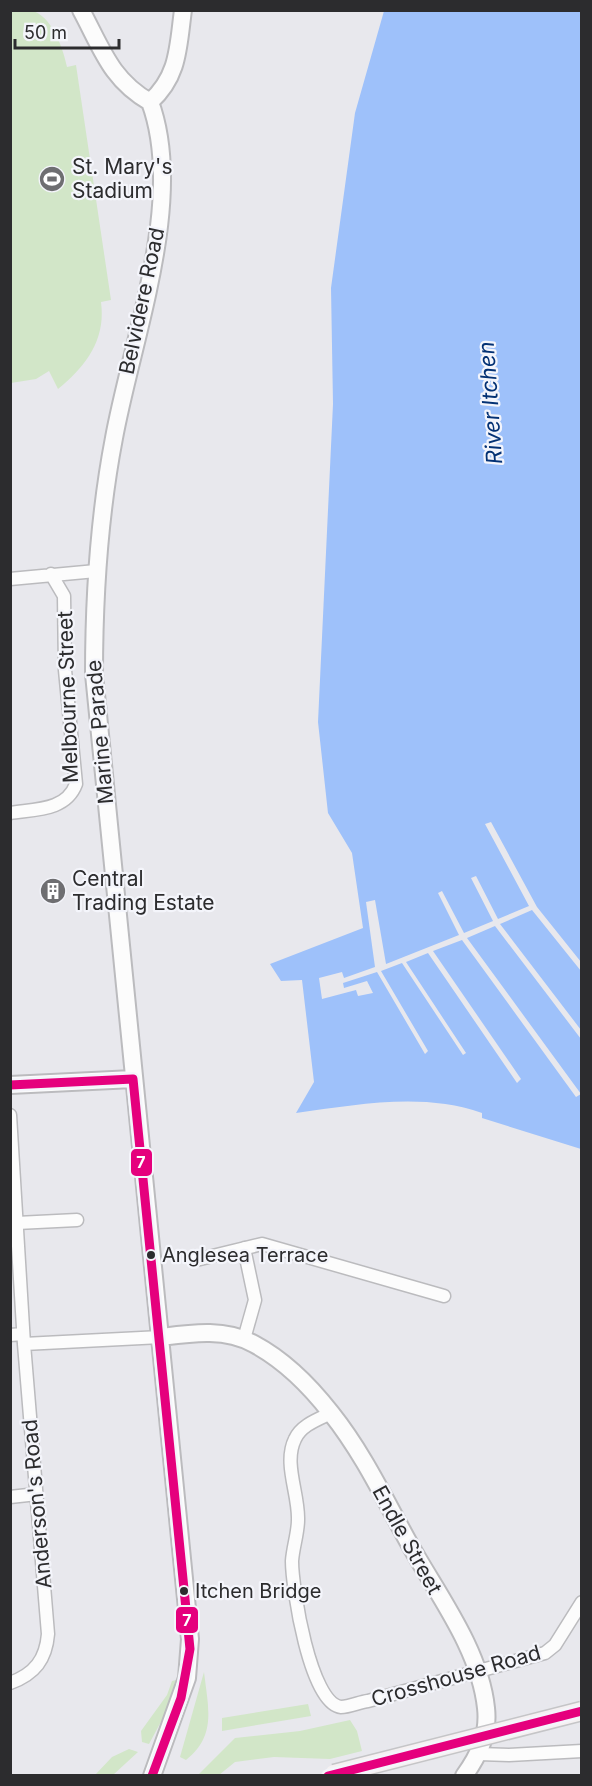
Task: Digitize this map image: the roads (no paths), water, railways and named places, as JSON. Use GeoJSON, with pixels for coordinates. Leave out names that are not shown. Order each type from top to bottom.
{"type":"FeatureCollection","features":[{"type":"Feature","properties":{"kind":"main road"},"geometry":{"type":"LineString","coordinates":[[81,10],[119,80],[150,102],[165,89],[171,77],[177,60],[183,10]]}},
{"type":"Feature","properties":{"kind":"main road","name":"Belvidere Road"},"geometry":{"type":"LineString","coordinates":[[124,386],[159,229],[162,150],[158,122],[150,102]]}},
{"type":"Feature","properties":{"kind":"main road","name":"Marine Parade"},"geometry":{"type":"LineString","coordinates":[[124,386],[101,516],[96,571],[94,674],[190,1649],[184,1688],[152,1776]]}},
{"type":"Feature","properties":{"kind":"main road"},"geometry":{"type":"LineString","coordinates":[[10,1085],[133,1078]]}},
{"type":"Feature","properties":{"kind":"main road"},"geometry":{"type":"LineString","coordinates":[[161,1337],[209,1333],[244,1339]]}},
{"type":"Feature","properties":{"kind":"main road","name":"Endle Street"},"geometry":{"type":"LineString","coordinates":[[244,1339],[279,1360],[331,1413],[373,1479],[465,1643],[476,1670],[487,1714],[484,1740],[479,1754]]}},
{"type":"Feature","properties":{"kind":"main road"},"geometry":{"type":"LineString","coordinates":[[334,1774],[582,1711]]}},
{"type":"Feature","properties":{"kind":"main road"},"geometry":{"type":"LineString","coordinates":[[464,1776],[479,1754]]}},
{"type":"Feature","properties":{"kind":"street"},"geometry":{"type":"LineString","coordinates":[[10,579],[96,571]]}},
{"type":"Feature","properties":{"kind":"street","name":"Melbourne Street"},"geometry":{"type":"LineString","coordinates":[[10,813],[58,805],[73,792],[76,784],[64,670],[64,596],[51,574]]}},
{"type":"Feature","properties":{"kind":"street","name":"Anderson's Road"},"geometry":{"type":"LineString","coordinates":[[10,1115],[17,1223],[19,1338],[37,1494],[40,1557],[48,1634],[43,1658],[34,1670],[10,1683]]}},
{"type":"Feature","properties":{"kind":"street"},"geometry":{"type":"LineString","coordinates":[[17,1223],[77,1220]]}},
{"type":"Feature","properties":{"kind":"street"},"geometry":{"type":"LineString","coordinates":[[196,1260],[262,1244],[444,1296]]}},
{"type":"Feature","properties":{"kind":"street"},"geometry":{"type":"LineString","coordinates":[[244,1248],[255,1300],[244,1339]]}},
{"type":"Feature","properties":{"kind":"street"},"geometry":{"type":"LineString","coordinates":[[19,1338],[161,1337]]}},
{"type":"Feature","properties":{"kind":"street","name":"Crosshouse Road"},"geometry":{"type":"LineString","coordinates":[[331,1413],[304,1428],[296,1437],[290,1457],[298,1520],[292,1561],[298,1616],[320,1688],[330,1702],[340,1707],[549,1650],[582,1602]]}},
{"type":"Feature","properties":{"kind":"street"},"geometry":{"type":"LineString","coordinates":[[10,1497],[37,1494]]}},
{"type":"Feature","properties":{"kind":"street"},"geometry":{"type":"LineString","coordinates":[[479,1754],[509,1755],[582,1751]]}},
{"type":"Feature","properties":{"kind":"water","name":"River Itchen"},"geometry":{"type":"Polygon","coordinates":[[[384,11],[581,11],[581,1149],[482,1118],[482,1113],[436,1103],[389,1102],[296,1113],[314,1082],[302,980],[281,981],[270,964],[363,928],[352,853],[328,813],[318,722],[333,404],[331,288],[355,113],[384,11]]]}},
{"type":"Feature","properties":{"kind":"place","name":"St. Mary's Stadium"},"geometry":{"type":"Point","coordinates":[52,179]}},
{"type":"Feature","properties":{"kind":"place","name":"Central Trading Estate"},"geometry":{"type":"Point","coordinates":[53,891]}},
{"type":"Feature","properties":{"kind":"place","name":"Anglesea Terrace"},"geometry":{"type":"Point","coordinates":[151,1255]}},
{"type":"Feature","properties":{"kind":"place","name":"Itchen Bridge"},"geometry":{"type":"Point","coordinates":[184,1591]}}]}
